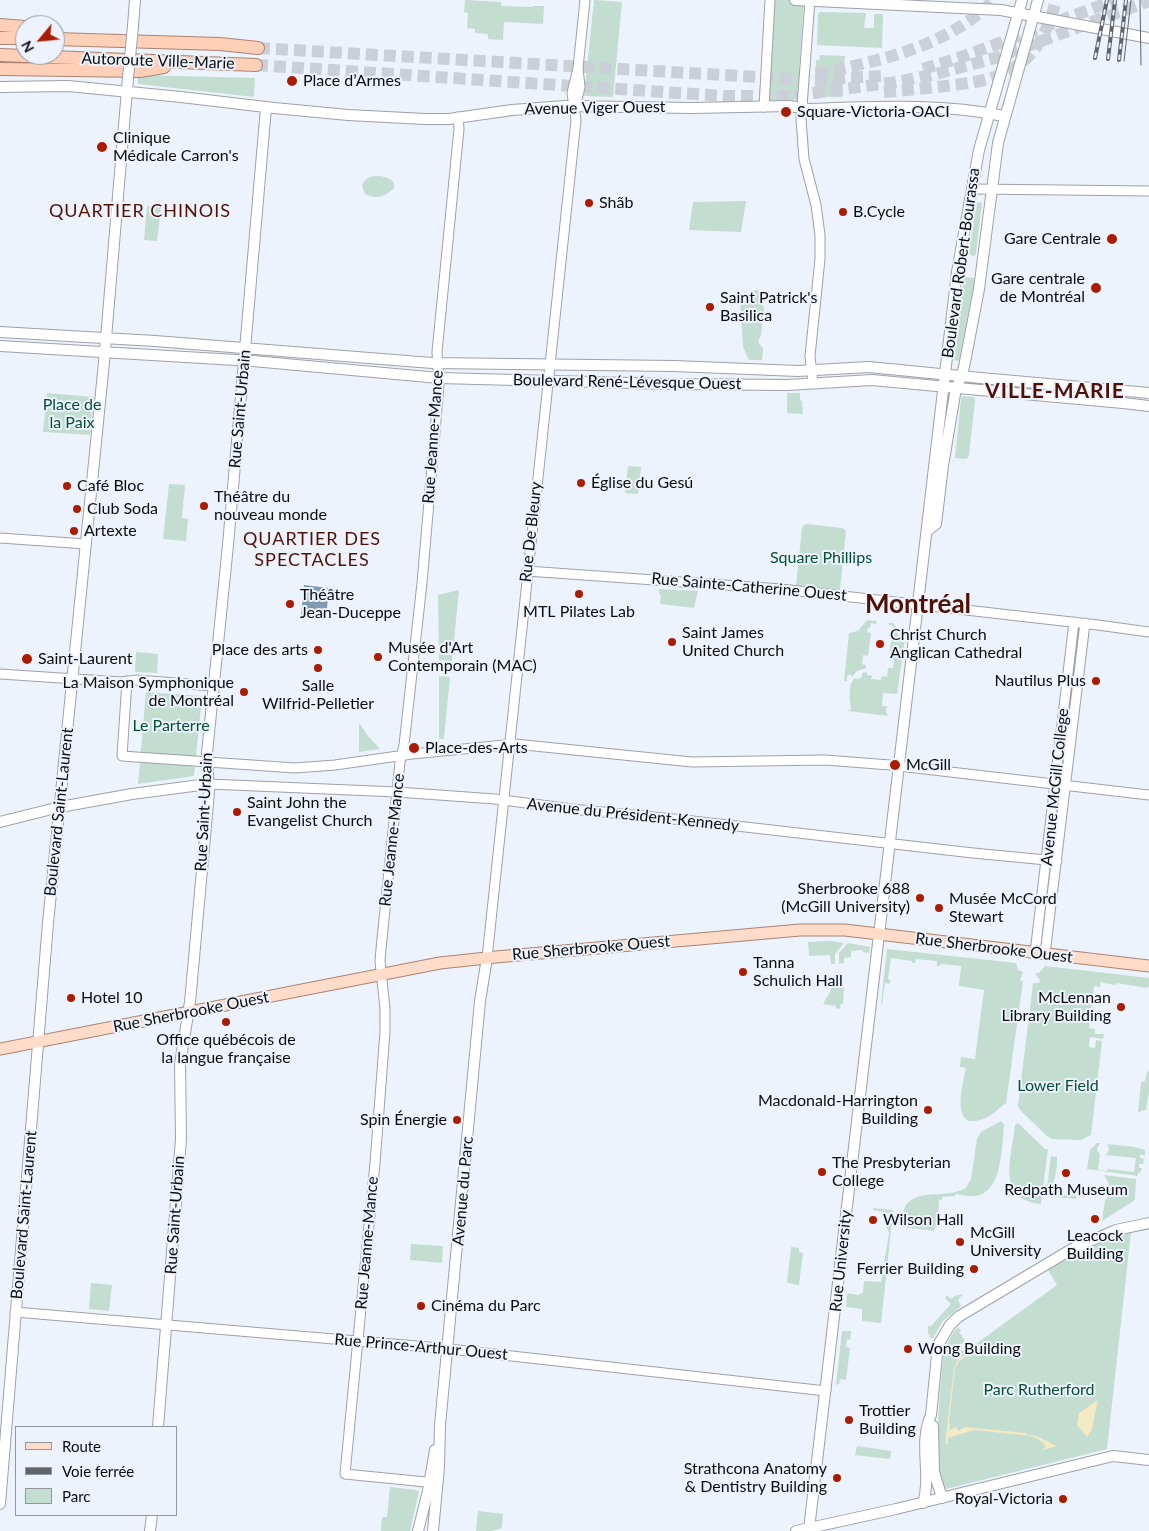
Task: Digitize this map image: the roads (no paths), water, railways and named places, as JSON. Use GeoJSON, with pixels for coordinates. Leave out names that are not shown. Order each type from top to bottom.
{"type":"FeatureCollection","features":[{"type":"Feature","properties":{"kind":"highway"},"geometry":{"type":"LineString","coordinates":[[0,25],[15,26]]}},
{"type":"Feature","properties":{"kind":"highway"},"geometry":{"type":"LineString","coordinates":[[65,32],[154,42]]}},
{"type":"Feature","properties":{"kind":"highway"},"geometry":{"type":"LineString","coordinates":[[0,38],[15,38]]}},
{"type":"Feature","properties":{"kind":"highway","name":"Autoroute Ville-Marie"},"geometry":{"type":"LineString","coordinates":[[65,39],[220,44],[258,48]]}},
{"type":"Feature","properties":{"kind":"highway","name":"Autoroute Ville-Marie"},"geometry":{"type":"LineString","coordinates":[[0,55],[256,64]]}},
{"type":"Feature","properties":{"kind":"highway"},"geometry":{"type":"LineString","coordinates":[[0,69],[140,71],[193,62]]}},
{"type":"Feature","properties":{"kind":"highway"},"geometry":{"type":"LineString","coordinates":[[0,76],[15,75],[36,69]]}},
{"type":"Feature","properties":{"kind":"main road","name":"Boulevard Saint-Laurent"},"geometry":{"type":"LineString","coordinates":[[0,1504],[38,1042],[105,353],[135,0]]}},
{"type":"Feature","properties":{"kind":"main road"},"geometry":{"type":"LineString","coordinates":[[795,0],[987,8],[1149,38]]}},
{"type":"Feature","properties":{"kind":"main road","name":"Boulevard Robert-Bourassa"},"geometry":{"type":"LineString","coordinates":[[879,934],[957,272],[979,150],[1022,0]]}},
{"type":"Feature","properties":{"kind":"main road","name":"Boulevard Robert-Bourassa"},"geometry":{"type":"LineString","coordinates":[[927,531],[936,524],[943,466],[978,297],[998,143],[1038,0]]}},
{"type":"Feature","properties":{"kind":"main road","name":"Avenue Viger Ouest"},"geometry":{"type":"LineString","coordinates":[[0,87],[68,86],[127,91],[266,108],[421,119],[458,117],[512,110],[764,107],[932,107],[1004,116]]}},
{"type":"Feature","properties":{"kind":"main road","name":"Rue Saint-Urbain"},"geometry":{"type":"LineString","coordinates":[[158,1426],[181,1139],[180,1070],[188,1012],[206,826],[207,762],[213,686],[228,545],[266,108]]}},
{"type":"Feature","properties":{"kind":"main road","name":"Boulevard René-Lévesque Ouest"},"geometry":{"type":"LineString","coordinates":[[0,332],[155,341],[438,363],[811,370],[869,367],[1149,394]]}},
{"type":"Feature","properties":{"kind":"main road","name":"Boulevard René-Lévesque Ouest"},"geometry":{"type":"LineString","coordinates":[[0,346],[244,361],[439,378],[787,385],[872,380],[1149,406]]}},
{"type":"Feature","properties":{"kind":"main road"},"geometry":{"type":"LineString","coordinates":[[0,822],[60,807],[132,794],[208,784]]}},
{"type":"Feature","properties":{"kind":"main road","name":"Rue Sherbrooke Ouest"},"geometry":{"type":"LineString","coordinates":[[0,1049],[423,966],[487,958],[808,929],[879,934],[1149,966]]}},
{"type":"Feature","properties":{"kind":"main road","name":"Rue University"},"geometry":{"type":"LineString","coordinates":[[809,1529],[879,934]]}},
{"type":"Feature","properties":{"kind":"main road","name":"Avenue du Parc"},"geometry":{"type":"LineString","coordinates":[[434,1531],[434,1482],[480,1001],[487,958]]}},
{"type":"Feature","properties":{"kind":"main road"},"geometry":{"type":"LineString","coordinates":[[942,1498],[934,1472],[933,1423],[931,1415],[938,1345],[950,1325],[958,1317],[1072,1249],[1116,1230],[1149,1223]]}},
{"type":"Feature","properties":{"kind":"main road"},"geometry":{"type":"LineString","coordinates":[[923,1503],[927,1486],[926,1439],[928,1421],[931,1415]]}},
{"type":"Feature","properties":{"kind":"main road"},"geometry":{"type":"LineString","coordinates":[[796,1531],[923,1503],[1113,1456],[1149,1460]]}},
{"type":"Feature","properties":{"kind":"main road","name":"Avenue du Parc"},"geometry":{"type":"LineString","coordinates":[[418,1531],[434,1482]]}},
{"type":"Feature","properties":{"kind":"main road"},"geometry":{"type":"LineString","coordinates":[[150,1531],[152,1516]]}},
{"type":"Feature","properties":{"kind":"street","name":"Rue De Bleury"},"geometry":{"type":"LineString","coordinates":[[487,958],[547,380],[580,87],[578,68],[585,0]]}},
{"type":"Feature","properties":{"kind":"street"},"geometry":{"type":"LineString","coordinates":[[764,107],[770,0]]}},
{"type":"Feature","properties":{"kind":"street"},"geometry":{"type":"LineString","coordinates":[[810,0],[801,119],[803,154],[818,216],[820,243],[810,356],[813,383]]}},
{"type":"Feature","properties":{"kind":"street","name":"Rue Jeanne-Mance"},"geometry":{"type":"LineString","coordinates":[[434,1482],[345,1474],[386,1032],[380,949],[425,539],[439,378],[438,344],[459,129],[458,117]]}},
{"type":"Feature","properties":{"kind":"street"},"geometry":{"type":"LineString","coordinates":[[972,189],[1149,191]]}},
{"type":"Feature","properties":{"kind":"street"},"geometry":{"type":"LineString","coordinates":[[0,538],[86,544]]}},
{"type":"Feature","properties":{"kind":"street","name":"Rue Sainte-Catherine Ouest"},"geometry":{"type":"LineString","coordinates":[[527,571],[781,589],[1085,623],[1149,632]]}},
{"type":"Feature","properties":{"kind":"street","name":"Avenue McGill College"},"geometry":{"type":"LineString","coordinates":[[1040,953],[1046,860],[1074,622]]}},
{"type":"Feature","properties":{"kind":"street","name":"Avenue McGill College"},"geometry":{"type":"LineString","coordinates":[[1040,953],[1057,861],[1085,623]]}},
{"type":"Feature","properties":{"kind":"street"},"geometry":{"type":"LineString","coordinates":[[0,674],[73,679],[137,680],[213,686]]}},
{"type":"Feature","properties":{"kind":"street"},"geometry":{"type":"LineString","coordinates":[[127,681],[122,756],[289,768],[510,744],[692,762],[833,760],[1149,795]]}},
{"type":"Feature","properties":{"kind":"street","name":"Avenue du Président-Kennedy"},"geometry":{"type":"LineString","coordinates":[[208,784],[397,792],[504,801],[1057,861]]}},
{"type":"Feature","properties":{"kind":"street","name":"Rue Prince-Arthur Ouest"},"geometry":{"type":"LineString","coordinates":[[15,1312],[448,1349],[826,1391]]}},
{"type":"Feature","properties":{"kind":"water"},"geometry":{"type":"Polygon","coordinates":[[[304,585],[329,588],[326,618],[301,616],[304,585]]]}},
{"type":"Feature","properties":{"kind":"tunnel"},"geometry":{"type":"LineString","coordinates":[[816,74],[864,64],[934,41],[955,30],[994,0]]}},
{"type":"Feature","properties":{"kind":"tunnel"},"geometry":{"type":"LineString","coordinates":[[884,92],[974,82],[992,78],[1008,71],[1033,52],[1050,21],[1056,0]]}},
{"type":"Feature","properties":{"kind":"tunnel"},"geometry":{"type":"LineString","coordinates":[[923,69],[959,58],[1116,0]]}},
{"type":"Feature","properties":{"kind":"tunnel"},"geometry":{"type":"LineString","coordinates":[[256,65],[724,96],[792,96],[896,82],[936,74],[995,58],[1149,1]]}},
{"type":"Feature","properties":{"kind":"tunnel"},"geometry":{"type":"LineString","coordinates":[[258,48],[810,80],[881,76]]}},
{"type":"Feature","properties":{"kind":"tram line"},"geometry":{"type":"LineString","coordinates":[[1124,61],[1131,0]]}},
{"type":"Feature","properties":{"kind":"tram line"},"geometry":{"type":"LineString","coordinates":[[1140,0],[1141,65]]}},
{"type":"Feature","properties":{"kind":"railway"},"geometry":{"type":"LineString","coordinates":[[1095,58],[1107,0]]}},
{"type":"Feature","properties":{"kind":"railway"},"geometry":{"type":"LineString","coordinates":[[1108,59],[1115,0]]}},
{"type":"Feature","properties":{"kind":"railway"},"geometry":{"type":"LineString","coordinates":[[1119,60],[1126,0]]}},
{"type":"Feature","properties":{"kind":"place","name":"Place d’Armes"},"geometry":{"type":"Point","coordinates":[292,81]}},
{"type":"Feature","properties":{"kind":"place","name":"Square-Victoria-OACI"},"geometry":{"type":"Point","coordinates":[786,112]}},
{"type":"Feature","properties":{"kind":"place","name":"Clinique Médicale Carron's"},"geometry":{"type":"Point","coordinates":[102,147]}},
{"type":"Feature","properties":{"kind":"place","name":"Shãb"},"geometry":{"type":"Point","coordinates":[589,203]}},
{"type":"Feature","properties":{"kind":"place","name":"B.Cycle"},"geometry":{"type":"Point","coordinates":[843,212]}},
{"type":"Feature","properties":{"kind":"place","name":"Gare Centrale"},"geometry":{"type":"Point","coordinates":[1112,239]}},
{"type":"Feature","properties":{"kind":"place","name":"Gare centrale de Montréal"},"geometry":{"type":"Point","coordinates":[1096,288]}},
{"type":"Feature","properties":{"kind":"place","name":"Saint Patrick's Basilica"},"geometry":{"type":"Point","coordinates":[710,307]}},
{"type":"Feature","properties":{"kind":"place","name":"Église du Gesú"},"geometry":{"type":"Point","coordinates":[581,483]}},
{"type":"Feature","properties":{"kind":"place","name":"Café Bloc"},"geometry":{"type":"Point","coordinates":[67,486]}},
{"type":"Feature","properties":{"kind":"place","name":"Théâtre du nouveau monde"},"geometry":{"type":"Point","coordinates":[204,506]}},
{"type":"Feature","properties":{"kind":"place","name":"Club Soda"},"geometry":{"type":"Point","coordinates":[77,509]}},
{"type":"Feature","properties":{"kind":"place","name":"Artexte"},"geometry":{"type":"Point","coordinates":[74,531]}},
{"type":"Feature","properties":{"kind":"place","name":"MTL Pilates Lab"},"geometry":{"type":"Point","coordinates":[579,594]}},
{"type":"Feature","properties":{"kind":"place","name":"Théâtre Jean-Duceppe"},"geometry":{"type":"Point","coordinates":[290,604]}},
{"type":"Feature","properties":{"kind":"place","name":"Saint James United Church"},"geometry":{"type":"Point","coordinates":[672,642]}},
{"type":"Feature","properties":{"kind":"place","name":"Christ Church Anglican Cathedral"},"geometry":{"type":"Point","coordinates":[880,644]}},
{"type":"Feature","properties":{"kind":"place","name":"Place des arts"},"geometry":{"type":"Point","coordinates":[318,650]}},
{"type":"Feature","properties":{"kind":"place","name":"Musée d'Art Contemporain (MAC)"},"geometry":{"type":"Point","coordinates":[378,657]}},
{"type":"Feature","properties":{"kind":"place","name":"Saint-Laurent"},"geometry":{"type":"Point","coordinates":[27,659]}},
{"type":"Feature","properties":{"kind":"place","name":"Salle Wilfrid-Pelletier"},"geometry":{"type":"Point","coordinates":[318,668]}},
{"type":"Feature","properties":{"kind":"place","name":"Nautilus Plus"},"geometry":{"type":"Point","coordinates":[1096,681]}},
{"type":"Feature","properties":{"kind":"place","name":"La Maison Symphonique de Montréal"},"geometry":{"type":"Point","coordinates":[244,692]}},
{"type":"Feature","properties":{"kind":"place","name":"Place-des-Arts"},"geometry":{"type":"Point","coordinates":[414,748]}},
{"type":"Feature","properties":{"kind":"place","name":"McGill"},"geometry":{"type":"Point","coordinates":[895,765]}},
{"type":"Feature","properties":{"kind":"place","name":"Saint John the Evangelist Church"},"geometry":{"type":"Point","coordinates":[237,812]}},
{"type":"Feature","properties":{"kind":"place","name":"Sherbrooke 688 (McGill University)"},"geometry":{"type":"Point","coordinates":[920,898]}},
{"type":"Feature","properties":{"kind":"place","name":"Musée McCord Stewart"},"geometry":{"type":"Point","coordinates":[939,908]}},
{"type":"Feature","properties":{"kind":"place","name":"Tanna Schulich Hall"},"geometry":{"type":"Point","coordinates":[743,972]}},
{"type":"Feature","properties":{"kind":"place","name":"Hotel 10"},"geometry":{"type":"Point","coordinates":[71,998]}},
{"type":"Feature","properties":{"kind":"place","name":"McLennan Library Building"},"geometry":{"type":"Point","coordinates":[1121,1007]}},
{"type":"Feature","properties":{"kind":"place","name":"Office québécois de la langue française"},"geometry":{"type":"Point","coordinates":[226,1022]}},
{"type":"Feature","properties":{"kind":"place","name":"Macdonald-Harrington Building"},"geometry":{"type":"Point","coordinates":[928,1110]}},
{"type":"Feature","properties":{"kind":"place","name":"Spin Énergie"},"geometry":{"type":"Point","coordinates":[457,1120]}},
{"type":"Feature","properties":{"kind":"place","name":"The Presbyterian College"},"geometry":{"type":"Point","coordinates":[822,1172]}},
{"type":"Feature","properties":{"kind":"place","name":"Redpath Museum"},"geometry":{"type":"Point","coordinates":[1066,1173]}},
{"type":"Feature","properties":{"kind":"place","name":"Leacock Building"},"geometry":{"type":"Point","coordinates":[1095,1219]}},
{"type":"Feature","properties":{"kind":"place","name":"Wilson Hall"},"geometry":{"type":"Point","coordinates":[873,1220]}},
{"type":"Feature","properties":{"kind":"place","name":"McGill University"},"geometry":{"type":"Point","coordinates":[960,1242]}},
{"type":"Feature","properties":{"kind":"place","name":"Ferrier Building"},"geometry":{"type":"Point","coordinates":[974,1269]}},
{"type":"Feature","properties":{"kind":"place","name":"Cinéma du Parc"},"geometry":{"type":"Point","coordinates":[421,1306]}},
{"type":"Feature","properties":{"kind":"place","name":"Wong Building"},"geometry":{"type":"Point","coordinates":[908,1349]}},
{"type":"Feature","properties":{"kind":"place","name":"Trottier Building"},"geometry":{"type":"Point","coordinates":[849,1420]}},
{"type":"Feature","properties":{"kind":"place","name":"Strathcona Anatomy & Dentistry Building"},"geometry":{"type":"Point","coordinates":[837,1478]}},
{"type":"Feature","properties":{"kind":"place","name":"Royal-Victoria"},"geometry":{"type":"Point","coordinates":[1063,1499]}},
{"type":"Feature","properties":{"kind":"district","name":"QUARTIER CHINOIS"},"geometry":{"type":"Point","coordinates":[140,211]}},
{"type":"Feature","properties":{"kind":"district","name":"VILLE-MARIE"},"geometry":{"type":"Point","coordinates":[1055,391]}},
{"type":"Feature","properties":{"kind":"district","name":"QUARTIER DES SPECTACLES"},"geometry":{"type":"Point","coordinates":[312,549]}},
{"type":"Feature","properties":{"kind":"district","name":"Montréal"},"geometry":{"type":"Point","coordinates":[918,605]}},
{"type":"Feature","properties":{"kind":"park label","name":"Place de la Paix"},"geometry":{"type":"Point","coordinates":[72,414]}},
{"type":"Feature","properties":{"kind":"park label","name":"Square Phillips"},"geometry":{"type":"Point","coordinates":[821,558]}},
{"type":"Feature","properties":{"kind":"park label","name":"Le Parterre"},"geometry":{"type":"Point","coordinates":[171,726]}},
{"type":"Feature","properties":{"kind":"park label","name":"Lower Field"},"geometry":{"type":"Point","coordinates":[1058,1086]}},
{"type":"Feature","properties":{"kind":"park label","name":"Parc Rutherford"},"geometry":{"type":"Point","coordinates":[1039,1390]}}]}
